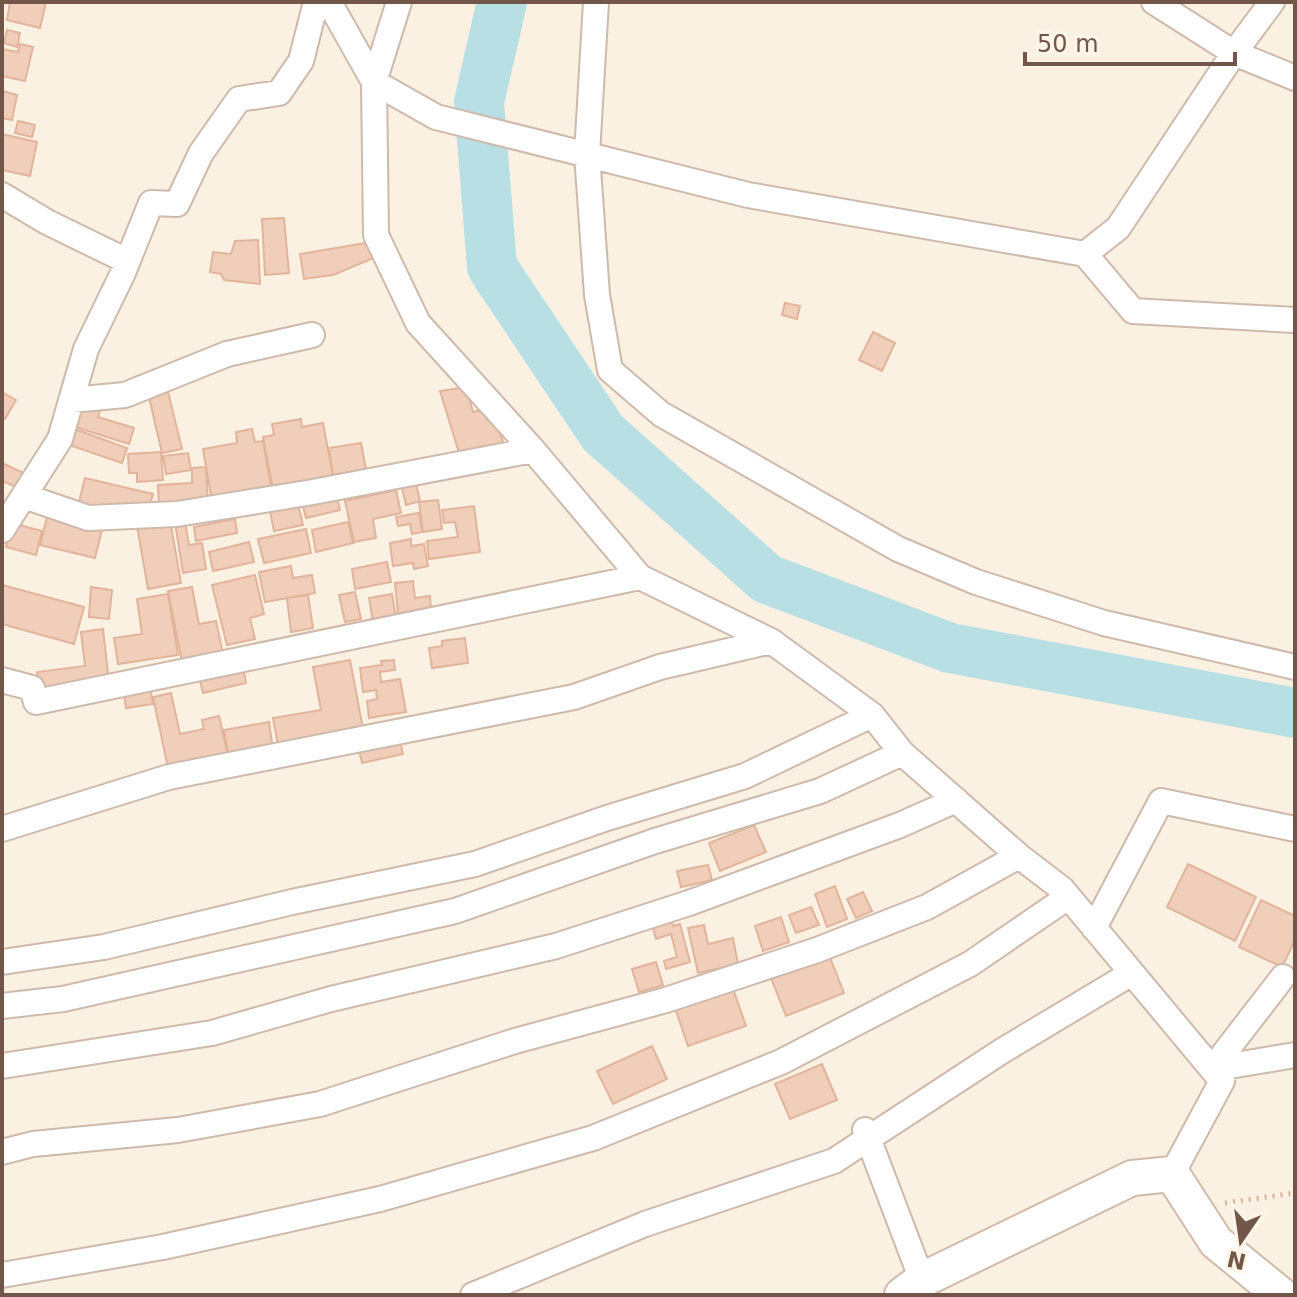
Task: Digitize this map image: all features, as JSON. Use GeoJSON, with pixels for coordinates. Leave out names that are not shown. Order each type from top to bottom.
{"type":"FeatureCollection","features":[{"type":"Feature","properties":{"kind":"main road"},"geometry":{"type":"LineString","coordinates":[[912,1287],[1132,1178],[1172,1174],[1216,1242],[1281,1295]]}},
{"type":"Feature","properties":{"kind":"street"},"geometry":{"type":"LineString","coordinates":[[2,530],[60,439],[86,349],[151,203],[177,204],[201,153],[239,99],[279,93],[301,61],[316,2]]}},
{"type":"Feature","properties":{"kind":"street"},"geometry":{"type":"LineString","coordinates":[[329,2],[374,82],[436,117],[748,195],[1085,254],[1133,311],[1295,320]]}},
{"type":"Feature","properties":{"kind":"street"},"geometry":{"type":"LineString","coordinates":[[399,2],[374,82],[376,235],[418,323],[533,450],[640,577],[771,641],[872,715],[902,753],[1068,897],[1222,1081],[1172,1174]]}},
{"type":"Feature","properties":{"kind":"street"},"geometry":{"type":"LineString","coordinates":[[596,2],[585,154],[597,295],[610,370],[661,414],[898,549],[976,582],[1104,623],[1295,667]]}},
{"type":"Feature","properties":{"kind":"street"},"geometry":{"type":"LineString","coordinates":[[1154,2],[1234,53],[1295,78]]}},
{"type":"Feature","properties":{"kind":"street"},"geometry":{"type":"LineString","coordinates":[[1085,254],[1118,228],[1234,53],[1272,2]]}},
{"type":"Feature","properties":{"kind":"street"},"geometry":{"type":"LineString","coordinates":[[2,195],[47,222],[127,261]]}},
{"type":"Feature","properties":{"kind":"street"},"geometry":{"type":"LineString","coordinates":[[71,400],[125,395],[227,354],[312,335]]}},
{"type":"Feature","properties":{"kind":"street"},"geometry":{"type":"LineString","coordinates":[[24,496],[88,518],[177,514],[533,450]]}},
{"type":"Feature","properties":{"kind":"street"},"geometry":{"type":"LineString","coordinates":[[2,680],[32,688],[36,702],[640,577]]}},
{"type":"Feature","properties":{"kind":"street"},"geometry":{"type":"LineString","coordinates":[[2,829],[169,777],[574,697],[660,667],[771,641]]}},
{"type":"Feature","properties":{"kind":"street"},"geometry":{"type":"LineString","coordinates":[[2,962],[104,947],[292,902],[475,864],[607,818],[745,776],[872,715]]}},
{"type":"Feature","properties":{"kind":"street"},"geometry":{"type":"LineString","coordinates":[[2,1006],[63,999],[455,911],[655,841],[820,791],[902,753]]}},
{"type":"Feature","properties":{"kind":"street"},"geometry":{"type":"LineString","coordinates":[[2,1066],[212,1033],[331,999],[556,946],[689,903],[900,825],[956,800]]}},
{"type":"Feature","properties":{"kind":"street"},"geometry":{"type":"LineString","coordinates":[[1094,928],[1161,801],[1295,829]]}},
{"type":"Feature","properties":{"kind":"street"},"geometry":{"type":"LineString","coordinates":[[2,1152],[33,1144],[178,1130],[320,1104],[515,1041],[666,1000],[817,950],[927,907],[1019,856]]}},
{"type":"Feature","properties":{"kind":"street"},"geometry":{"type":"LineString","coordinates":[[2,1275],[163,1247],[380,1199],[593,1138],[781,1062],[970,964],[1068,897]]}},
{"type":"Feature","properties":{"kind":"street"},"geometry":{"type":"LineString","coordinates":[[473,1295],[645,1224],[834,1161],[867,1135],[1132,973]]}},
{"type":"Feature","properties":{"kind":"street"},"geometry":{"type":"LineString","coordinates":[[1212,1069],[1283,977]]}},
{"type":"Feature","properties":{"kind":"street"},"geometry":{"type":"LineString","coordinates":[[1212,1069],[1295,1055]]}},
{"type":"Feature","properties":{"kind":"street"},"geometry":{"type":"LineString","coordinates":[[867,1135],[912,1287]]}},
{"type":"Feature","properties":{"kind":"path"},"geometry":{"type":"LineString","coordinates":[[1194,1208],[1295,1193]]}},
{"type":"Feature","properties":{"kind":"building"},"geometry":{"type":"Polygon","coordinates":[[[10,2],[46,2],[40,28],[7,20],[10,2]]]}},
{"type":"Feature","properties":{"kind":"building"},"geometry":{"type":"Polygon","coordinates":[[[7,30],[20,33],[17,47],[4,43],[7,30]]]}},
{"type":"Feature","properties":{"kind":"building"},"geometry":{"type":"Polygon","coordinates":[[[20,44],[33,47],[25,81],[2,76],[2,49],[18,52],[20,44]]]}},
{"type":"Feature","properties":{"kind":"building"},"geometry":{"type":"Polygon","coordinates":[[[2,91],[17,95],[12,120],[2,118],[2,91]]]}},
{"type":"Feature","properties":{"kind":"building"},"geometry":{"type":"Polygon","coordinates":[[[18,121],[35,125],[32,137],[15,133],[18,121]]]}},
{"type":"Feature","properties":{"kind":"building"},"geometry":{"type":"Polygon","coordinates":[[[2,134],[37,142],[30,176],[2,170],[2,134]]]}},
{"type":"Feature","properties":{"kind":"building"},"geometry":{"type":"Polygon","coordinates":[[[284,218],[289,273],[265,275],[262,219],[284,218]]]}},
{"type":"Feature","properties":{"kind":"building"},"geometry":{"type":"Polygon","coordinates":[[[258,240],[260,284],[224,280],[221,274],[210,272],[213,252],[231,254],[235,241],[258,240]]]}},
{"type":"Feature","properties":{"kind":"building"},"geometry":{"type":"Polygon","coordinates":[[[372,242],[376,257],[333,275],[304,279],[300,254],[372,242]]]}},
{"type":"Feature","properties":{"kind":"building"},"geometry":{"type":"Polygon","coordinates":[[[785,303],[800,306],[797,319],[782,315],[785,303]]]}},
{"type":"Feature","properties":{"kind":"building"},"geometry":{"type":"Polygon","coordinates":[[[873,332],[895,343],[882,371],[859,360],[873,332]]]}},
{"type":"Feature","properties":{"kind":"building"},"geometry":{"type":"Polygon","coordinates":[[[466,387],[473,412],[486,409],[487,420],[495,418],[506,451],[461,459],[440,391],[466,387]]]}},
{"type":"Feature","properties":{"kind":"building"},"geometry":{"type":"Polygon","coordinates":[[[167,388],[182,449],[162,453],[148,393],[167,388]]]}},
{"type":"Feature","properties":{"kind":"building"},"geometry":{"type":"Polygon","coordinates":[[[2,392],[16,400],[5,419],[2,418],[2,392]]]}},
{"type":"Feature","properties":{"kind":"building"},"geometry":{"type":"Polygon","coordinates":[[[76,400],[101,408],[98,417],[134,428],[129,444],[69,425],[76,400]]]}},
{"type":"Feature","properties":{"kind":"building"},"geometry":{"type":"Polygon","coordinates":[[[301,419],[302,427],[323,423],[333,477],[273,490],[263,437],[274,435],[272,424],[301,419]]]}},
{"type":"Feature","properties":{"kind":"building"},"geometry":{"type":"Polygon","coordinates":[[[69,427],[127,448],[122,463],[63,443],[69,427]]]}},
{"type":"Feature","properties":{"kind":"building"},"geometry":{"type":"Polygon","coordinates":[[[252,429],[255,442],[263,441],[272,491],[212,501],[203,449],[237,443],[236,432],[252,429]]]}},
{"type":"Feature","properties":{"kind":"building"},"geometry":{"type":"Polygon","coordinates":[[[361,443],[366,469],[333,475],[329,448],[361,443]]]}},
{"type":"Feature","properties":{"kind":"building"},"geometry":{"type":"Polygon","coordinates":[[[161,452],[163,480],[137,482],[137,473],[129,473],[128,454],[161,452]]]}},
{"type":"Feature","properties":{"kind":"building"},"geometry":{"type":"Polygon","coordinates":[[[188,453],[191,470],[166,474],[163,456],[188,453]]]}},
{"type":"Feature","properties":{"kind":"building"},"geometry":{"type":"Polygon","coordinates":[[[2,463],[30,476],[24,490],[2,481],[2,463]]]}},
{"type":"Feature","properties":{"kind":"building"},"geometry":{"type":"Polygon","coordinates":[[[206,467],[208,505],[159,507],[158,485],[192,483],[192,468],[206,467]]]}},
{"type":"Feature","properties":{"kind":"building"},"geometry":{"type":"Polygon","coordinates":[[[414,476],[420,501],[406,505],[400,480],[414,476]]]}},
{"type":"Feature","properties":{"kind":"building"},"geometry":{"type":"Polygon","coordinates":[[[85,478],[153,494],[148,512],[77,510],[85,478]]]}},
{"type":"Feature","properties":{"kind":"building"},"geometry":{"type":"Polygon","coordinates":[[[396,490],[401,513],[373,519],[376,538],[354,542],[345,501],[396,490]]]}},
{"type":"Feature","properties":{"kind":"building"},"geometry":{"type":"Polygon","coordinates":[[[336,494],[340,510],[306,518],[302,502],[336,494]]]}},
{"type":"Feature","properties":{"kind":"building"},"geometry":{"type":"Polygon","coordinates":[[[438,500],[442,529],[423,532],[419,502],[438,500]]]}},
{"type":"Feature","properties":{"kind":"building"},"geometry":{"type":"Polygon","coordinates":[[[298,504],[303,525],[274,531],[270,511],[298,504]]]}},
{"type":"Feature","properties":{"kind":"building"},"geometry":{"type":"Polygon","coordinates":[[[474,506],[480,552],[429,559],[427,541],[458,537],[455,522],[444,523],[442,510],[474,506]]]}},
{"type":"Feature","properties":{"kind":"building"},"geometry":{"type":"Polygon","coordinates":[[[419,513],[422,532],[412,534],[410,524],[398,526],[396,517],[419,513]]]}},
{"type":"Feature","properties":{"kind":"building"},"geometry":{"type":"Polygon","coordinates":[[[47,517],[102,530],[95,558],[40,545],[47,517]]]}},
{"type":"Feature","properties":{"kind":"building"},"geometry":{"type":"Polygon","coordinates":[[[235,519],[237,533],[196,541],[194,527],[235,519]]]}},
{"type":"Feature","properties":{"kind":"building"},"geometry":{"type":"Polygon","coordinates":[[[170,520],[181,583],[148,589],[137,526],[170,520]]]}},
{"type":"Feature","properties":{"kind":"building"},"geometry":{"type":"Polygon","coordinates":[[[185,522],[189,545],[202,543],[206,569],[183,573],[175,523],[185,522]]]}},
{"type":"Feature","properties":{"kind":"building"},"geometry":{"type":"Polygon","coordinates":[[[348,522],[353,543],[316,552],[312,530],[348,522]]]}},
{"type":"Feature","properties":{"kind":"building"},"geometry":{"type":"Polygon","coordinates":[[[12,523],[42,531],[36,555],[6,547],[12,523]]]}},
{"type":"Feature","properties":{"kind":"building"},"geometry":{"type":"Polygon","coordinates":[[[306,529],[311,553],[264,563],[258,539],[306,529]]]}},
{"type":"Feature","properties":{"kind":"building"},"geometry":{"type":"Polygon","coordinates":[[[411,539],[411,546],[424,544],[428,566],[414,569],[413,563],[393,566],[390,543],[411,539]]]}},
{"type":"Feature","properties":{"kind":"building"},"geometry":{"type":"Polygon","coordinates":[[[249,542],[254,562],[213,571],[209,552],[249,542]]]}},
{"type":"Feature","properties":{"kind":"building"},"geometry":{"type":"Polygon","coordinates":[[[387,562],[391,582],[355,589],[352,569],[387,562]]]}},
{"type":"Feature","properties":{"kind":"building"},"geometry":{"type":"Polygon","coordinates":[[[291,566],[293,578],[312,575],[315,593],[265,602],[259,572],[291,566]]]}},
{"type":"Feature","properties":{"kind":"building"},"geometry":{"type":"Polygon","coordinates":[[[255,575],[264,614],[250,618],[255,639],[227,645],[212,585],[255,575]]]}},
{"type":"Feature","properties":{"kind":"building"},"geometry":{"type":"Polygon","coordinates":[[[413,581],[415,598],[430,596],[431,611],[398,614],[395,583],[413,581]]]}},
{"type":"Feature","properties":{"kind":"building"},"geometry":{"type":"Polygon","coordinates":[[[2,585],[84,607],[74,644],[2,624],[2,585]]]}},
{"type":"Feature","properties":{"kind":"building"},"geometry":{"type":"Polygon","coordinates":[[[91,587],[112,590],[109,619],[89,617],[91,587]]]}},
{"type":"Feature","properties":{"kind":"building"},"geometry":{"type":"Polygon","coordinates":[[[192,587],[199,624],[216,621],[223,654],[182,662],[168,591],[192,587]]]}},
{"type":"Feature","properties":{"kind":"building"},"geometry":{"type":"Polygon","coordinates":[[[355,592],[361,619],[345,622],[339,595],[355,592]]]}},
{"type":"Feature","properties":{"kind":"building"},"geometry":{"type":"Polygon","coordinates":[[[168,594],[178,655],[118,664],[114,638],[142,634],[137,599],[168,594]]]}},
{"type":"Feature","properties":{"kind":"building"},"geometry":{"type":"Polygon","coordinates":[[[392,594],[396,618],[373,622],[369,598],[392,594]]]}},
{"type":"Feature","properties":{"kind":"building"},"geometry":{"type":"Polygon","coordinates":[[[308,595],[313,628],[291,632],[287,598],[308,595]]]}},
{"type":"Feature","properties":{"kind":"building"},"geometry":{"type":"Polygon","coordinates":[[[103,629],[109,683],[39,692],[37,672],[85,666],[81,632],[103,629]]]}},
{"type":"Feature","properties":{"kind":"building"},"geometry":{"type":"Polygon","coordinates":[[[465,638],[468,663],[432,668],[429,648],[442,646],[442,641],[465,638]]]}},
{"type":"Feature","properties":{"kind":"building"},"geometry":{"type":"Polygon","coordinates":[[[350,660],[364,734],[279,750],[273,718],[321,710],[313,667],[350,660]]]}},
{"type":"Feature","properties":{"kind":"building"},"geometry":{"type":"Polygon","coordinates":[[[394,660],[395,670],[380,672],[381,682],[400,679],[406,712],[369,718],[367,701],[377,699],[376,690],[363,692],[360,668],[394,660]]]}},
{"type":"Feature","properties":{"kind":"building"},"geometry":{"type":"Polygon","coordinates":[[[243,666],[246,683],[203,693],[199,676],[243,666]]]}},
{"type":"Feature","properties":{"kind":"building"},"geometry":{"type":"Polygon","coordinates":[[[149,682],[153,704],[126,708],[123,686],[149,682]]]}},
{"type":"Feature","properties":{"kind":"building"},"geometry":{"type":"Polygon","coordinates":[[[171,693],[180,734],[204,729],[202,720],[219,716],[228,756],[168,768],[153,697],[171,693]]]}},
{"type":"Feature","properties":{"kind":"building"},"geometry":{"type":"Polygon","coordinates":[[[269,722],[273,750],[229,758],[224,730],[269,722]]]}},
{"type":"Feature","properties":{"kind":"building"},"geometry":{"type":"Polygon","coordinates":[[[400,741],[403,754],[362,763],[359,750],[400,741]]]}},
{"type":"Feature","properties":{"kind":"building"},"geometry":{"type":"Polygon","coordinates":[[[754,825],[766,852],[720,871],[709,843],[754,825]]]}},
{"type":"Feature","properties":{"kind":"building"},"geometry":{"type":"Polygon","coordinates":[[[1188,864],[1256,897],[1235,941],[1167,907],[1188,864]]]}},
{"type":"Feature","properties":{"kind":"building"},"geometry":{"type":"Polygon","coordinates":[[[708,865],[712,880],[681,887],[677,871],[708,865]]]}},
{"type":"Feature","properties":{"kind":"building"},"geometry":{"type":"Polygon","coordinates":[[[835,886],[847,919],[827,927],[815,894],[835,886]]]}},
{"type":"Feature","properties":{"kind":"building"},"geometry":{"type":"Polygon","coordinates":[[[863,892],[872,911],[856,918],[847,899],[863,892]]]}},
{"type":"Feature","properties":{"kind":"building"},"geometry":{"type":"Polygon","coordinates":[[[1261,900],[1295,916],[1295,940],[1282,967],[1239,947],[1261,900]]]}},
{"type":"Feature","properties":{"kind":"building"},"geometry":{"type":"Polygon","coordinates":[[[811,907],[819,925],[796,933],[789,915],[811,907]]]}},
{"type":"Feature","properties":{"kind":"building"},"geometry":{"type":"Polygon","coordinates":[[[669,915],[673,926],[680,924],[690,962],[666,969],[664,961],[677,957],[671,934],[656,939],[651,920],[669,915]]]}},
{"type":"Feature","properties":{"kind":"building"},"geometry":{"type":"Polygon","coordinates":[[[781,917],[789,942],[763,951],[755,926],[781,917]]]}},
{"type":"Feature","properties":{"kind":"building"},"geometry":{"type":"Polygon","coordinates":[[[704,925],[708,944],[733,938],[738,964],[698,973],[688,928],[704,925]]]}},
{"type":"Feature","properties":{"kind":"building"},"geometry":{"type":"Polygon","coordinates":[[[829,955],[844,993],[786,1016],[771,978],[829,955]]]}},
{"type":"Feature","properties":{"kind":"building"},"geometry":{"type":"Polygon","coordinates":[[[656,962],[663,985],[639,992],[632,969],[656,962]]]}},
{"type":"Feature","properties":{"kind":"building"},"geometry":{"type":"Polygon","coordinates":[[[731,983],[746,1026],[688,1046],[673,1002],[731,983]]]}},
{"type":"Feature","properties":{"kind":"building"},"geometry":{"type":"Polygon","coordinates":[[[652,1046],[667,1079],[613,1104],[597,1071],[652,1046]]]}},
{"type":"Feature","properties":{"kind":"building"},"geometry":{"type":"Polygon","coordinates":[[[822,1064],[837,1100],[790,1119],[775,1084],[822,1064]]]}},
{"type":"Feature","properties":{"kind":"waterway"},"geometry":{"type":"LineString","coordinates":[[502,2],[479,102],[492,267],[603,433],[767,579],[950,648],[1295,713]]}}]}
